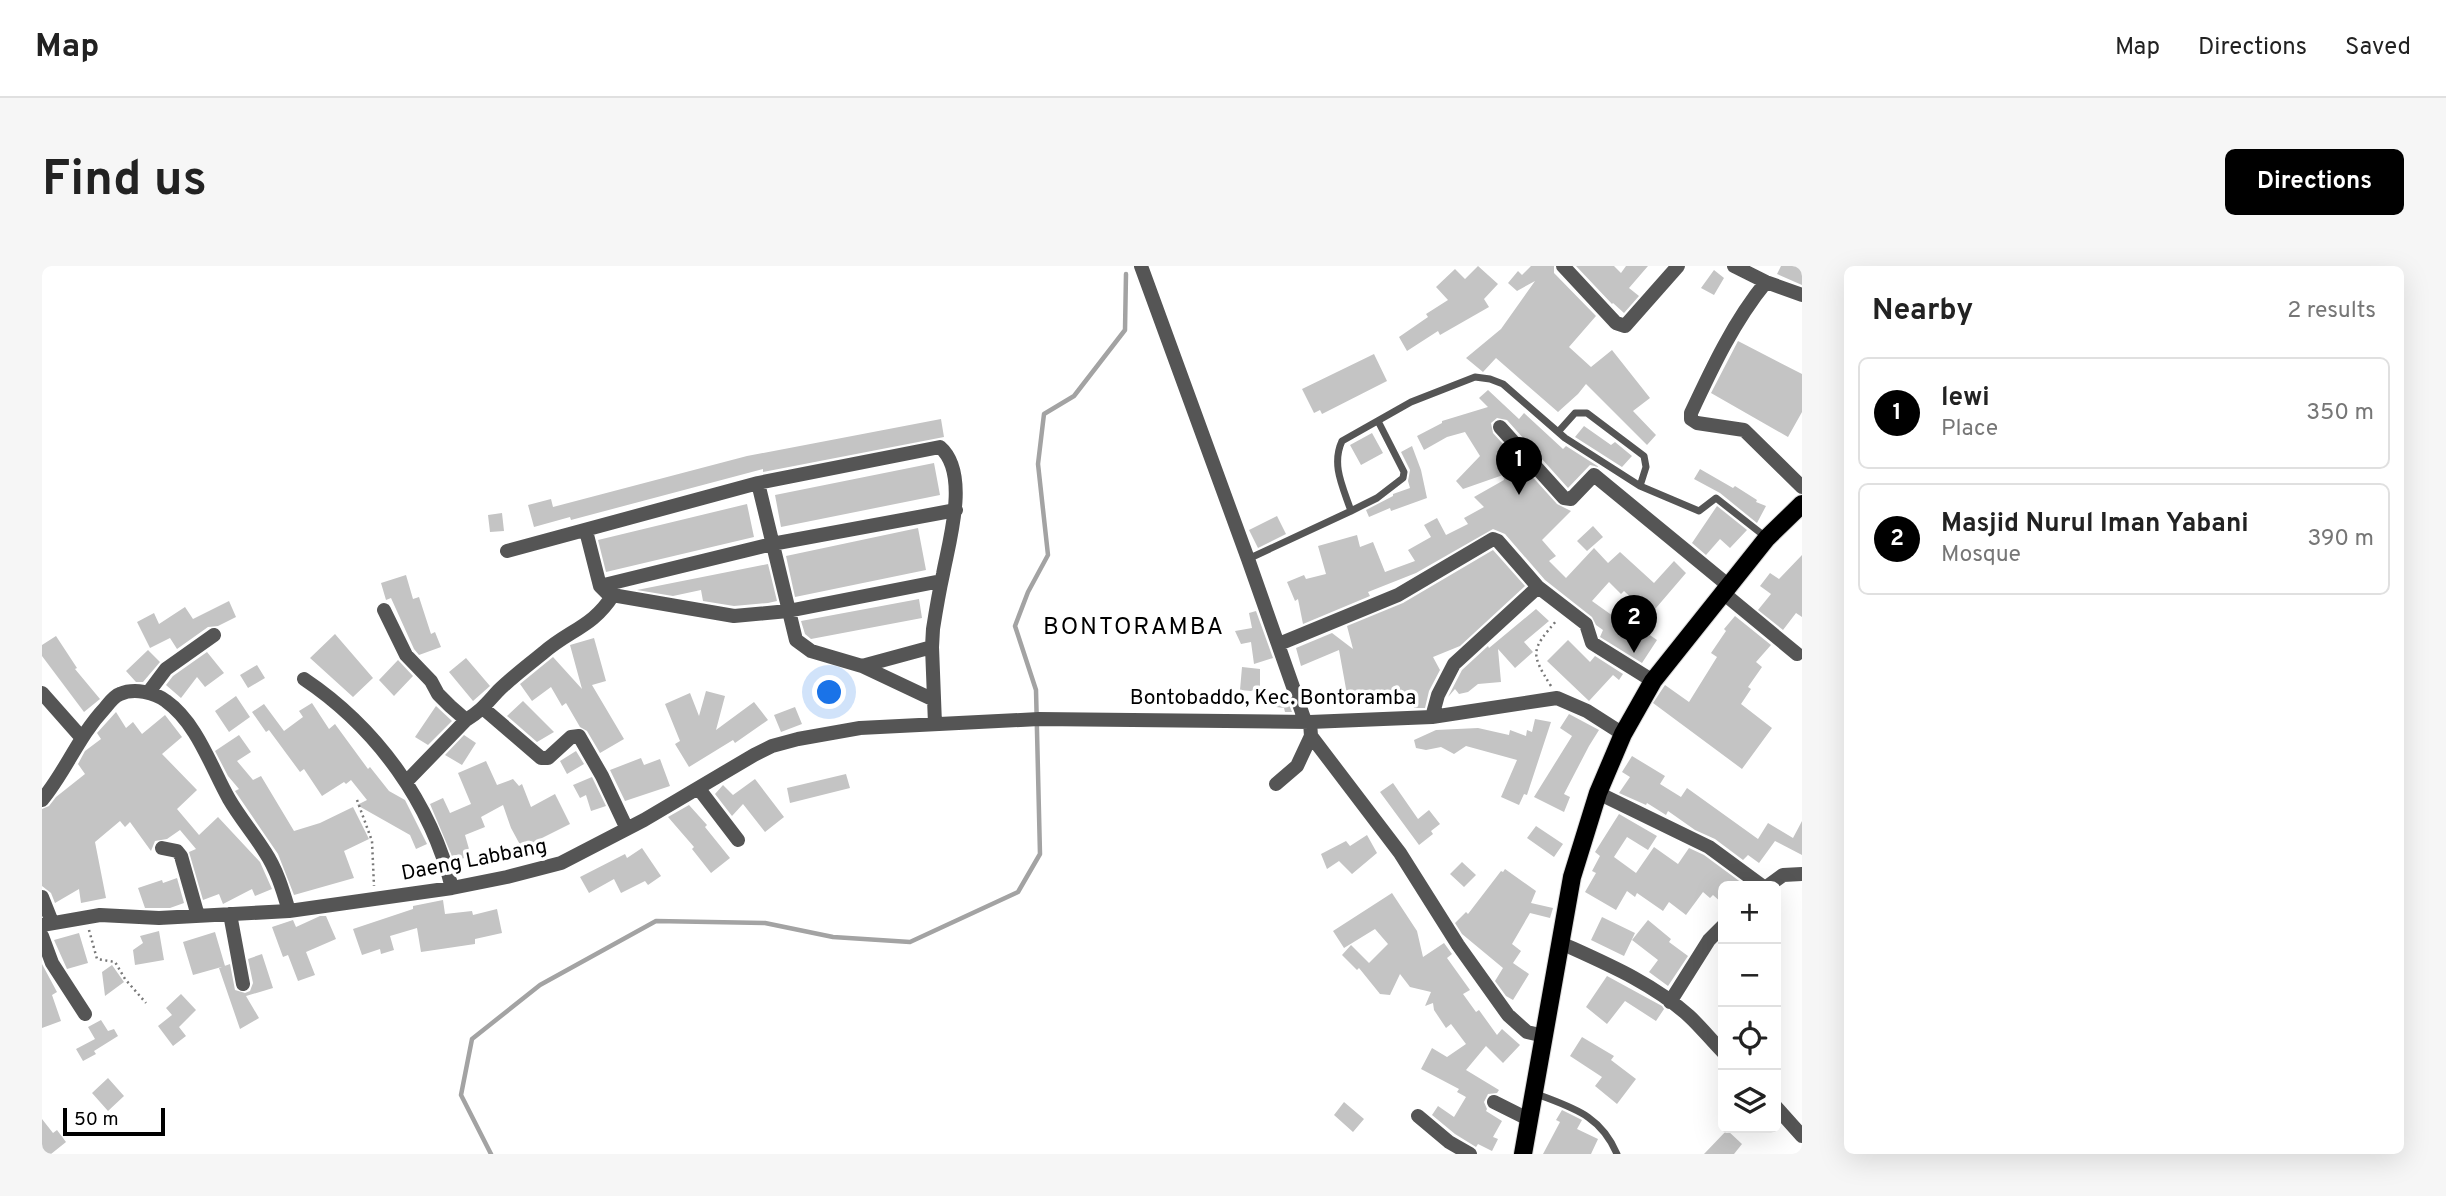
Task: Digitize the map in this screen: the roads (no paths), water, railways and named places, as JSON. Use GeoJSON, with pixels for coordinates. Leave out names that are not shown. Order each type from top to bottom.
{"type":"FeatureCollection","features":[{"type":"Feature","properties":{"kind":"main road"},"geometry":{"type":"LineString","coordinates":[[1523,1154],[1572,877],[1598,793],[1623,734],[1653,681],[1767,538],[1802,504]]}},
{"type":"Feature","properties":{"kind":"street"},"geometry":{"type":"LineString","coordinates":[[1141,266],[1309,726],[1400,852],[1458,945],[1508,1015],[1527,1032],[1544,1036]]}},
{"type":"Feature","properties":{"kind":"street"},"geometry":{"type":"LineString","coordinates":[[1563,266],[1616,323],[1625,326],[1678,266]]}},
{"type":"Feature","properties":{"kind":"street"},"geometry":{"type":"LineString","coordinates":[[1734,266],[1766,282],[1802,295]]}},
{"type":"Feature","properties":{"kind":"street"},"geometry":{"type":"LineString","coordinates":[[1766,282],[1751,301],[1715,361],[1690,413],[1691,419],[1697,423],[1744,430],[1802,487]]}},
{"type":"Feature","properties":{"kind":"street"},"geometry":{"type":"LineString","coordinates":[[1500,427],[1564,498],[1571,499],[1594,475],[1797,654]]}},
{"type":"Feature","properties":{"kind":"street"},"geometry":{"type":"LineString","coordinates":[[507,551],[758,483],[940,447],[947,454],[951,468],[956,510],[941,581],[932,647],[935,724]]}},
{"type":"Feature","properties":{"kind":"street"},"geometry":{"type":"LineString","coordinates":[[758,483],[796,640],[802,646],[862,666],[934,700]]}},
{"type":"Feature","properties":{"kind":"street"},"geometry":{"type":"LineString","coordinates":[[600,586],[772,544],[956,510]]}},
{"type":"Feature","properties":{"kind":"street"},"geometry":{"type":"LineString","coordinates":[[586,531],[603,591],[734,616],[788,611],[941,581]]}},
{"type":"Feature","properties":{"kind":"street"},"geometry":{"type":"LineString","coordinates":[[1279,644],[1398,595],[1493,539],[1499,541],[1538,587],[1586,624],[1592,643],[1653,681]]}},
{"type":"Feature","properties":{"kind":"street"},"geometry":{"type":"LineString","coordinates":[[1435,706],[1448,674],[1461,657],[1538,587]]}},
{"type":"Feature","properties":{"kind":"street"},"geometry":{"type":"LineString","coordinates":[[406,782],[466,720],[484,709],[499,690],[545,651],[589,624],[614,595]]}},
{"type":"Feature","properties":{"kind":"street"},"geometry":{"type":"LineString","coordinates":[[384,610],[406,655],[431,681],[438,694],[466,720]]}},
{"type":"Feature","properties":{"kind":"street"},"geometry":{"type":"LineString","coordinates":[[148,693],[166,669],[214,635]]}},
{"type":"Feature","properties":{"kind":"street"},"geometry":{"type":"LineString","coordinates":[[862,666],[932,647]]}},
{"type":"Feature","properties":{"kind":"street"},"geometry":{"type":"LineString","coordinates":[[304,679],[349,713],[406,782],[430,822],[452,888]]}},
{"type":"Feature","properties":{"kind":"street"},"geometry":{"type":"LineString","coordinates":[[42,800],[60,775],[81,737],[116,696],[134,691],[148,693],[167,702],[189,727],[237,812],[266,853],[289,911]]}},
{"type":"Feature","properties":{"kind":"street"},"geometry":{"type":"LineString","coordinates":[[42,693],[81,737]]}},
{"type":"Feature","properties":{"kind":"street","name":"Bontobaddo, Kec. Bontoramba"},"geometry":{"type":"LineString","coordinates":[[1010,720],[1309,726],[1435,706],[1557,698],[1587,711],[1623,734]]}},
{"type":"Feature","properties":{"kind":"street"},"geometry":{"type":"LineString","coordinates":[[484,709],[541,758],[548,758],[571,737],[579,736],[627,829]]}},
{"type":"Feature","properties":{"kind":"street","name":"Daeng Labbang"},"geometry":{"type":"LineString","coordinates":[[47,924],[100,915],[159,918],[289,911],[452,888],[561,863],[699,789],[754,755],[798,738],[860,728],[1010,720]]}},
{"type":"Feature","properties":{"kind":"street"},"geometry":{"type":"LineString","coordinates":[[1276,784],[1297,766],[1309,726]]}},
{"type":"Feature","properties":{"kind":"street"},"geometry":{"type":"LineString","coordinates":[[699,789],[738,840]]}},
{"type":"Feature","properties":{"kind":"street"},"geometry":{"type":"LineString","coordinates":[[1598,793],[1709,847],[1755,881]]}},
{"type":"Feature","properties":{"kind":"street"},"geometry":{"type":"LineString","coordinates":[[162,848],[177,851],[181,856],[198,916]]}},
{"type":"Feature","properties":{"kind":"street"},"geometry":{"type":"LineString","coordinates":[[1775,881],[1783,875],[1802,874]]}},
{"type":"Feature","properties":{"kind":"street"},"geometry":{"type":"LineString","coordinates":[[42,897],[47,924]]}},
{"type":"Feature","properties":{"kind":"street"},"geometry":{"type":"LineString","coordinates":[[230,914],[243,984]]}},
{"type":"Feature","properties":{"kind":"street"},"geometry":{"type":"LineString","coordinates":[[1670,1002],[1709,940],[1718,931]]}},
{"type":"Feature","properties":{"kind":"street"},"geometry":{"type":"LineString","coordinates":[[42,936],[52,963],[85,1014]]}},
{"type":"Feature","properties":{"kind":"street"},"geometry":{"type":"LineString","coordinates":[[1561,943],[1616,968],[1670,1002],[1689,1016],[1718,1047]]}},
{"type":"Feature","properties":{"kind":"street"},"geometry":{"type":"LineString","coordinates":[[1494,1102],[1530,1120]]}},
{"type":"Feature","properties":{"kind":"street"},"geometry":{"type":"LineString","coordinates":[[1781,1113],[1802,1136]]}},
{"type":"Feature","properties":{"kind":"street"},"geometry":{"type":"LineString","coordinates":[[1418,1116],[1449,1142],[1470,1154]]}},
{"type":"Feature","properties":{"kind":"lane"},"geometry":{"type":"LineString","coordinates":[[1350,511],[1336,467],[1337,451],[1342,441],[1411,402],[1475,377],[1503,384],[1558,432],[1640,486],[1699,511],[1716,498],[1767,538]]}},
{"type":"Feature","properties":{"kind":"lane"},"geometry":{"type":"LineString","coordinates":[[1558,432],[1575,413],[1587,413],[1644,456],[1646,467],[1640,486]]}},
{"type":"Feature","properties":{"kind":"lane"},"geometry":{"type":"LineString","coordinates":[[1248,559],[1377,498],[1404,478],[1404,471],[1378,421]]}},
{"type":"Feature","properties":{"kind":"lane"},"geometry":{"type":"LineString","coordinates":[[1534,1093],[1591,1118],[1610,1137],[1617,1154]]}},
{"type":"Feature","properties":{"kind":"waterway"},"geometry":{"type":"LineString","coordinates":[[491,1154],[461,1095],[472,1039],[540,985],[656,921],[765,923],[833,937],[910,942],[1018,892],[1040,854],[1036,690],[1015,626],[1028,592],[1048,555],[1038,464],[1044,414],[1074,396],[1125,330],[1126,274]]}},
{"type":"Feature","properties":{"kind":"place","name":"lewi"},"geometry":{"type":"Point","coordinates":[1519,495]}},
{"type":"Feature","properties":{"kind":"place","name":"Masjid Nurul Iman Yabani"},"geometry":{"type":"Point","coordinates":[1634,653]}},
{"type":"Feature","properties":{"kind":"district","name":"BONTORAMBA"},"geometry":{"type":"Point","coordinates":[1134,626]}}]}
